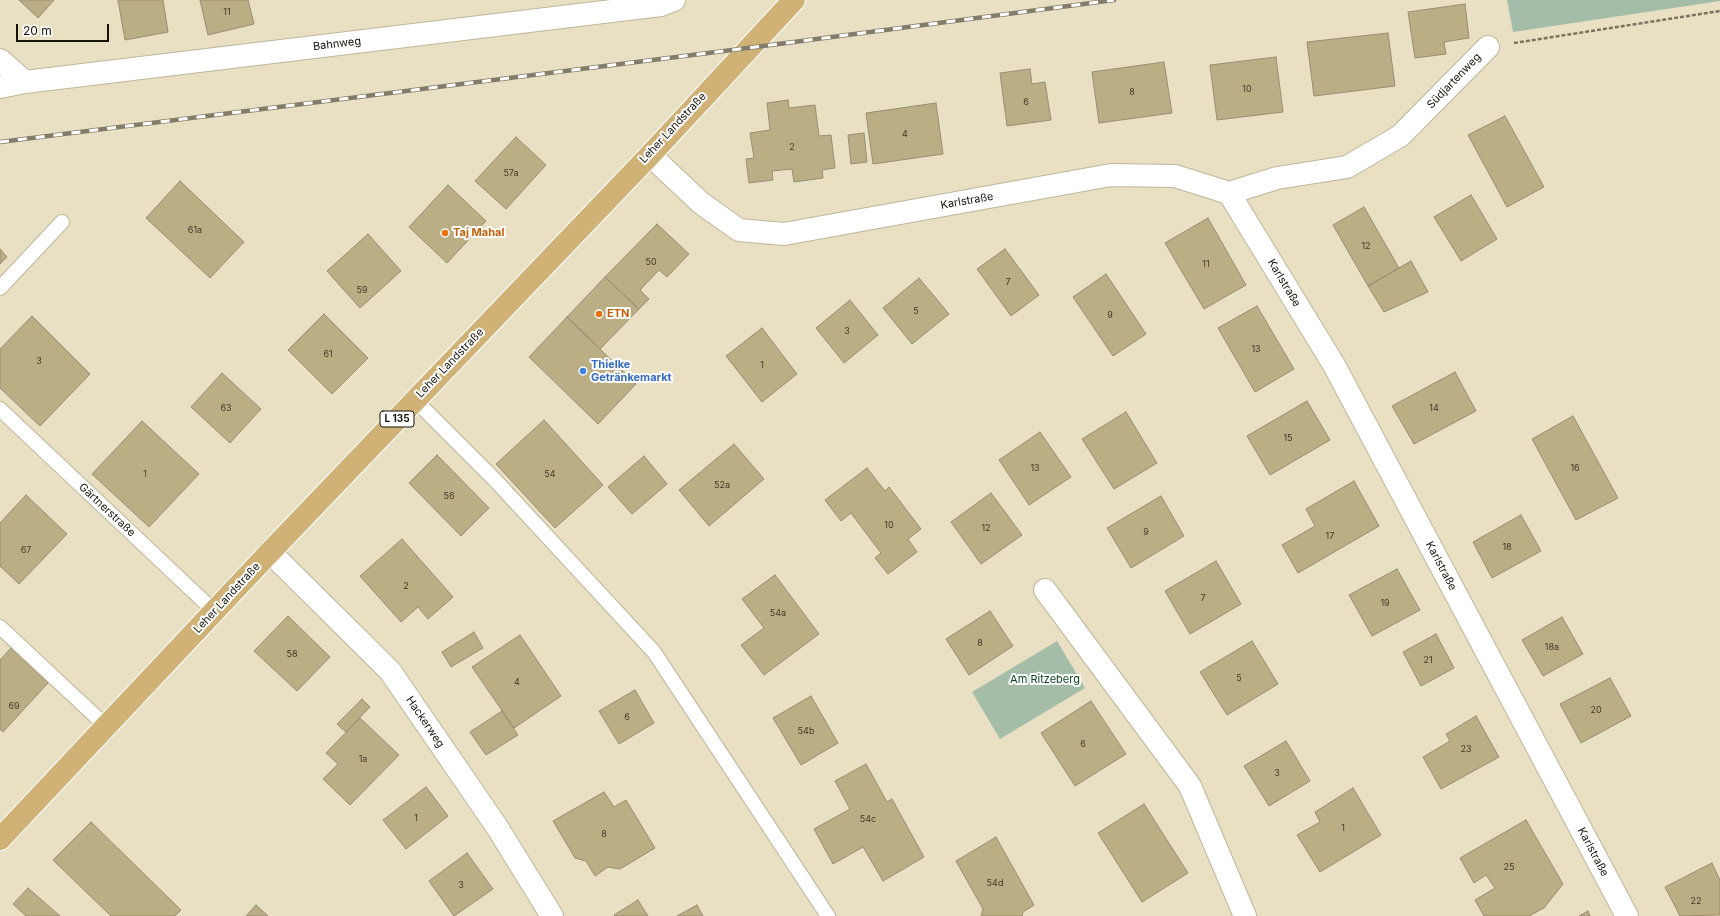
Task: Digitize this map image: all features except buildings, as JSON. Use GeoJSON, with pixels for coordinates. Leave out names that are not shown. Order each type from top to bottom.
{"type":"FeatureCollection","features":[{"type":"Feature","properties":{"kind":"main road","name":"Leher Landstraße"},"geometry":{"type":"LineString","coordinates":[[0,839],[270,552],[650,155],[794,0]]}},
{"type":"Feature","properties":{"kind":"street","name":"Bahnweg"},"geometry":{"type":"LineString","coordinates":[[0,87],[25,82],[661,5],[674,0]]}},
{"type":"Feature","properties":{"kind":"street","name":"Südjartenweg"},"geometry":{"type":"LineString","coordinates":[[1229,193],[1277,178],[1347,167],[1400,136],[1488,47]]}},
{"type":"Feature","properties":{"kind":"street"},"geometry":{"type":"LineString","coordinates":[[0,60],[25,82]]}},
{"type":"Feature","properties":{"kind":"street","name":"Karlstraße"},"geometry":{"type":"LineString","coordinates":[[650,155],[702,203],[739,230],[784,234],[1111,175],[1175,176],[1229,193],[1334,365],[1627,916]]}},
{"type":"Feature","properties":{"kind":"street","name":"Hackerweg"},"geometry":{"type":"LineString","coordinates":[[270,552],[390,671],[497,827],[552,916]]}},
{"type":"Feature","properties":{"kind":"street"},"geometry":{"type":"LineString","coordinates":[[1045,590],[1190,786],[1245,916]]}},
{"type":"Feature","properties":{"kind":"lane"},"geometry":{"type":"LineString","coordinates":[[0,288],[62,222]]}},
{"type":"Feature","properties":{"kind":"lane"},"geometry":{"type":"LineString","coordinates":[[415,400],[495,480],[654,652],[828,916]]}},
{"type":"Feature","properties":{"kind":"lane","name":"Gärtnerstraße"},"geometry":{"type":"LineString","coordinates":[[0,409],[214,611]]}},
{"type":"Feature","properties":{"kind":"lane"},"geometry":{"type":"LineString","coordinates":[[0,627],[106,726]]}},
{"type":"Feature","properties":{"kind":"path","name":"Südjartenweg"},"geometry":{"type":"LineString","coordinates":[[1488,47],[1720,11]]}},
{"type":"Feature","properties":{"kind":"green space"},"geometry":{"type":"Polygon","coordinates":[[[1507,0],[1720,0],[1720,1],[1513,32],[1507,0]]]}},
{"type":"Feature","properties":{"kind":"green space","name":"Am Ritzeberg"},"geometry":{"type":"Polygon","coordinates":[[[1057,641],[1085,688],[1000,739],[972,692],[1057,641]]]}},
{"type":"Feature","properties":{"kind":"railway"},"geometry":{"type":"LineString","coordinates":[[0,142],[748,48],[1114,0]]}},
{"type":"Feature","properties":{"kind":"place","name":"Taj Mahal"},"geometry":{"type":"Point","coordinates":[445,233]}},
{"type":"Feature","properties":{"kind":"place","name":"ETN"},"geometry":{"type":"Point","coordinates":[599,314]}},
{"type":"Feature","properties":{"kind":"place","name":"Thielke Getränkemarkt"},"geometry":{"type":"Point","coordinates":[583,371]}}]}
